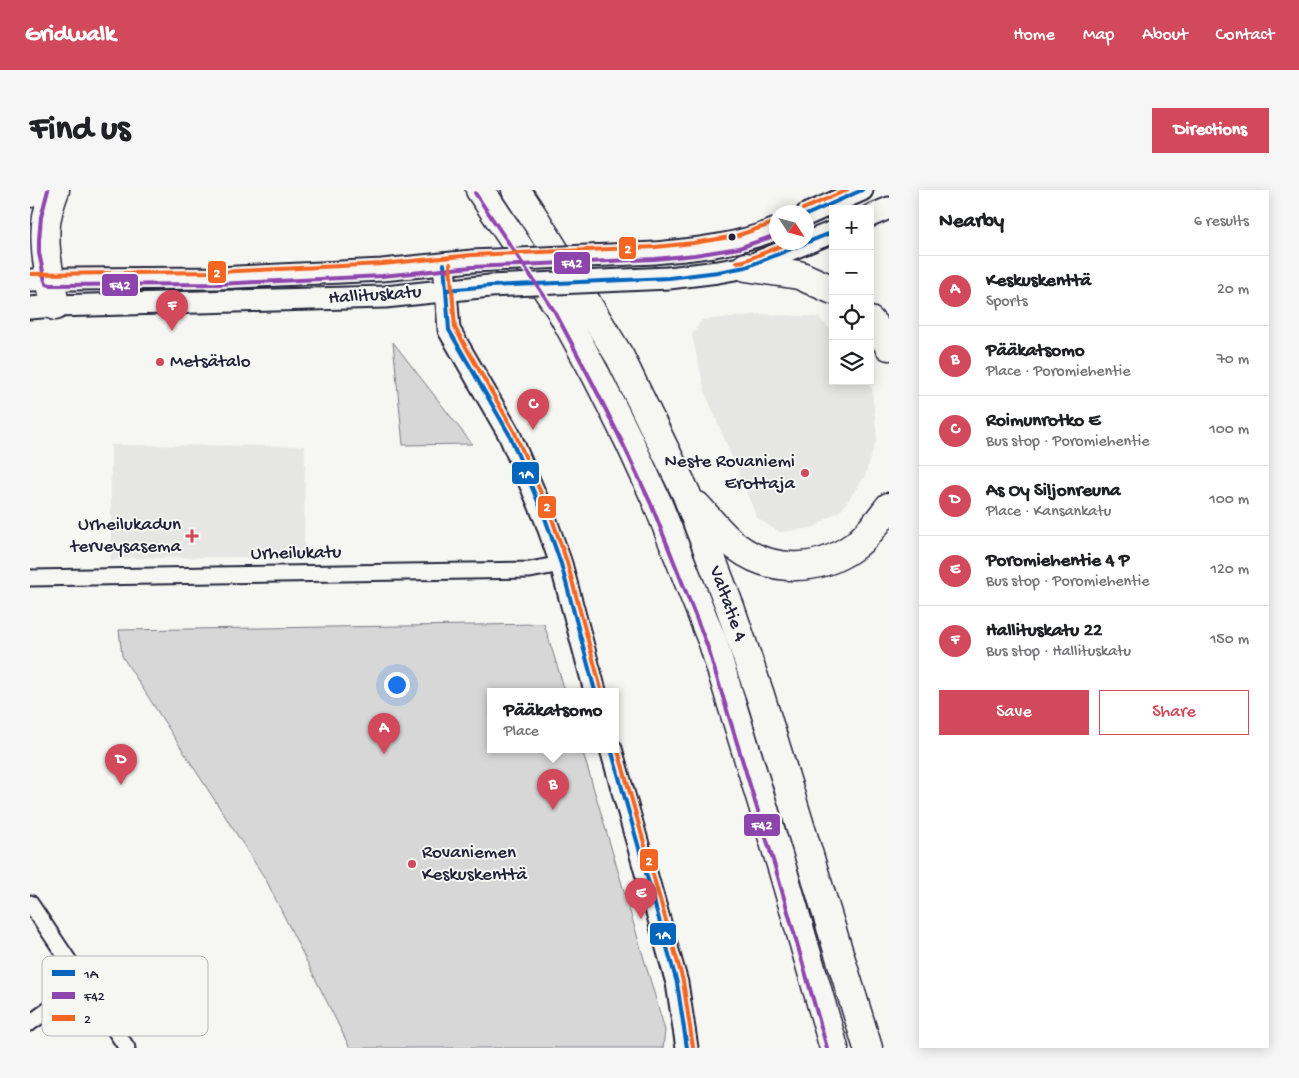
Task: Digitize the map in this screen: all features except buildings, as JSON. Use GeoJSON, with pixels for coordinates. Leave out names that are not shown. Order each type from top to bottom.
{"type":"FeatureCollection","features":[{"type":"Feature","properties":{"kind":"highway"},"geometry":{"type":"LineString","coordinates":[[43,307],[40,280],[49,207],[55,190]]}},
{"type":"Feature","properties":{"kind":"highway","name":"Valtatie 4"},"geometry":{"type":"LineString","coordinates":[[480,190],[560,309],[605,393],[657,502],[713,643],[782,868],[834,1048]]}},
{"type":"Feature","properties":{"kind":"highway","name":"Valtatie 4"},"geometry":{"type":"LineString","coordinates":[[516,190],[620,357],[686,493],[730,607],[760,694],[868,1048]]}},
{"type":"Feature","properties":{"kind":"highway"},"geometry":{"type":"LineString","coordinates":[[746,267],[800,275],[829,288]]}},
{"type":"Feature","properties":{"kind":"highway"},"geometry":{"type":"LineString","coordinates":[[874,326],[889,346]]}},
{"type":"Feature","properties":{"kind":"highway"},"geometry":{"type":"LineString","coordinates":[[686,493],[726,539],[739,549],[764,561],[784,566],[808,566],[831,560],[854,547],[889,508]]}},
{"type":"Feature","properties":{"kind":"main road"},"geometry":{"type":"LineString","coordinates":[[814,211],[862,190]]}},
{"type":"Feature","properties":{"kind":"main road"},"geometry":{"type":"LineString","coordinates":[[874,214],[889,208]]}},
{"type":"Feature","properties":{"kind":"main road","name":"Hallituskatu"},"geometry":{"type":"LineString","coordinates":[[40,280],[227,277],[382,270],[472,261],[655,253],[738,242],[769,231]]}},
{"type":"Feature","properties":{"kind":"main road","name":"Hallituskatu"},"geometry":{"type":"LineString","coordinates":[[43,307],[385,297],[490,286],[669,278],[746,267],[829,234]]}},
{"type":"Feature","properties":{"kind":"main road"},"geometry":{"type":"LineString","coordinates":[[444,264],[449,330],[509,434],[545,518],[562,564],[594,688]]}},
{"type":"Feature","properties":{"kind":"main road"},"geometry":{"type":"LineString","coordinates":[[612,753],[677,983],[687,1048]]}},
{"type":"Feature","properties":{"kind":"street","name":"Urheilukatu"},"geometry":{"type":"LineString","coordinates":[[30,578],[530,570],[562,564]]}},
{"type":"Feature","properties":{"kind":"street"},"geometry":{"type":"LineString","coordinates":[[30,903],[66,956]]}},
{"type":"Feature","properties":{"kind":"street"},"geometry":{"type":"LineString","coordinates":[[30,1022],[42,1014]]}},
{"type":"Feature","properties":{"kind":"street"},"geometry":{"type":"LineString","coordinates":[[119,1036],[127,1048]]}},
{"type":"Feature","properties":{"kind":"shaded area"},"geometry":{"type":"Polygon","coordinates":[[[762,314],[818,317],[829,328],[829,385],[870,385],[877,438],[865,476],[842,509],[813,528],[779,532],[757,518],[705,392],[692,335],[702,320],[762,314]]]}},
{"type":"Feature","properties":{"kind":"shaded area"},"geometry":{"type":"Polygon","coordinates":[[[393,342],[472,444],[403,445],[393,342]]]}},
{"type":"Feature","properties":{"kind":"shaded area"},"geometry":{"type":"Polygon","coordinates":[[[111,445],[305,446],[304,560],[243,557],[130,558],[111,561],[111,445]]]}},
{"type":"Feature","properties":{"kind":"shaded area"},"geometry":{"type":"Polygon","coordinates":[[[544,624],[564,688],[487,688],[487,753],[583,753],[665,1030],[663,1048],[350,1048],[266,880],[122,656],[119,630],[544,624]]]}},
{"type":"Feature","properties":{"kind":"transit line","name":"F42"},"geometry":{"type":"LineString","coordinates":[[48,190],[41,217],[39,253],[45,281],[50,285],[218,284],[382,276],[472,267],[655,259],[739,248],[769,237]]}},
{"type":"Feature","properties":{"kind":"transit line","name":"2"},"geometry":{"type":"LineString","coordinates":[[812,205],[847,190]]}},
{"type":"Feature","properties":{"kind":"transit line","name":"1A"},"geometry":{"type":"LineString","coordinates":[[814,211],[862,190]]}},
{"type":"Feature","properties":{"kind":"transit line","name":"F42"},"geometry":{"type":"LineString","coordinates":[[475,193],[555,312],[591,380],[651,504],[707,645],[776,870],[827,1048]]}},
{"type":"Feature","properties":{"kind":"transit line","name":"2"},"geometry":{"type":"LineString","coordinates":[[30,274],[218,272],[382,264],[472,255],[655,247],[736,236],[769,225]]}},
{"type":"Feature","properties":{"kind":"transit line","name":"1A"},"geometry":{"type":"LineString","coordinates":[[447,290],[490,286],[669,278],[718,272],[746,267],[829,234]]}},
{"type":"Feature","properties":{"kind":"transit line","name":"2"},"geometry":{"type":"LineString","coordinates":[[737,262],[771,250]]}},
{"type":"Feature","properties":{"kind":"transit line","name":"1A"},"geometry":{"type":"LineString","coordinates":[[444,264],[449,330],[509,434],[545,518],[561,564],[594,688]]}},
{"type":"Feature","properties":{"kind":"transit line","name":"2"},"geometry":{"type":"LineString","coordinates":[[450,264],[455,328],[514,431],[551,516],[567,562],[601,688]]}},
{"type":"Feature","properties":{"kind":"transit line","name":"1A"},"geometry":{"type":"LineString","coordinates":[[612,753],[677,983],[687,1048]]}},
{"type":"Feature","properties":{"kind":"transit line","name":"2"},"geometry":{"type":"LineString","coordinates":[[619,753],[683,981],[693,1047]]}},
{"type":"Feature","properties":{"kind":"place","name":"Hallituskatu 22"},"geometry":{"type":"Point","coordinates":[172,331]}},
{"type":"Feature","properties":{"kind":"place","name":"Metsätalo"},"geometry":{"type":"Point","coordinates":[160,362]}},
{"type":"Feature","properties":{"kind":"place","name":"Roimunrotko E"},"geometry":{"type":"Point","coordinates":[533,430]}},
{"type":"Feature","properties":{"kind":"place","name":"Neste Rovaniemi Erottaja"},"geometry":{"type":"Point","coordinates":[805,473]}},
{"type":"Feature","properties":{"kind":"place","name":"Urheilukadun terveysasema"},"geometry":{"type":"Point","coordinates":[192,536]}},
{"type":"Feature","properties":{"kind":"place","name":"Keskuskenttä"},"geometry":{"type":"Point","coordinates":[384,754]}},
{"type":"Feature","properties":{"kind":"place","name":"As Oy Siljonreuna"},"geometry":{"type":"Point","coordinates":[121,785]}},
{"type":"Feature","properties":{"kind":"place","name":"Pääkatsomo"},"geometry":{"type":"Point","coordinates":[553,810]}},
{"type":"Feature","properties":{"kind":"place","name":"Rovaniemen Keskuskenttä"},"geometry":{"type":"Point","coordinates":[412,864]}},
{"type":"Feature","properties":{"kind":"place","name":"Poromiehentie 4 P"},"geometry":{"type":"Point","coordinates":[641,919]}}]}
